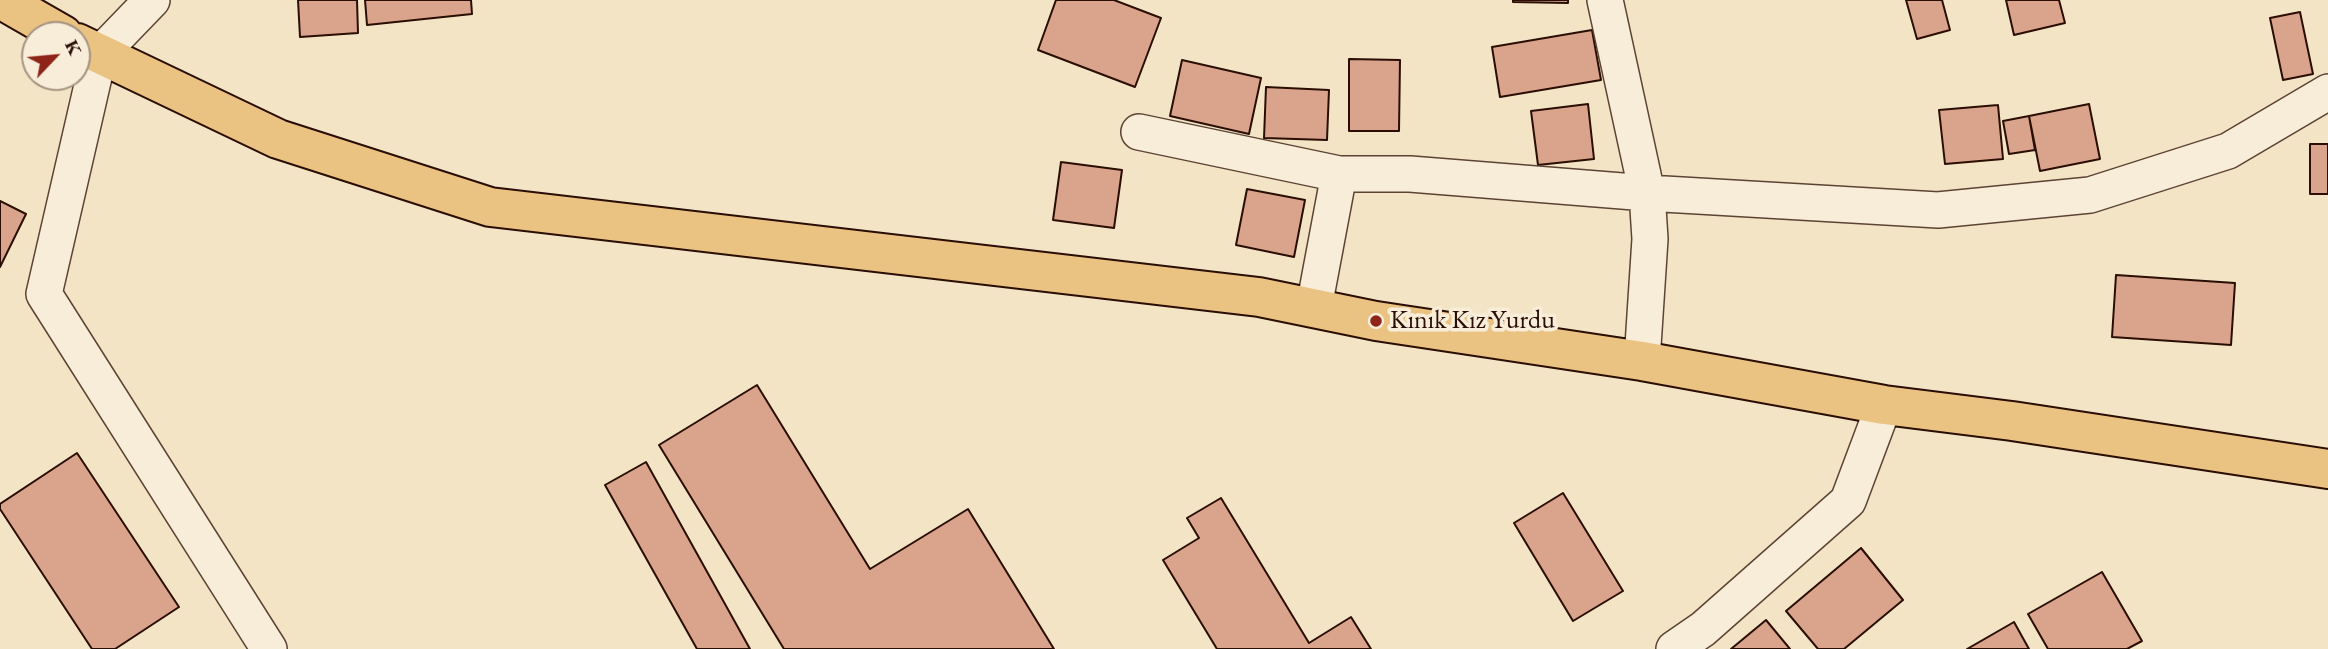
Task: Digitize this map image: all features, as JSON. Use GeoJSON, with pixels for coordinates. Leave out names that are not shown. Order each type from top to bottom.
{"type":"FeatureCollection","features":[{"type":"Feature","properties":{"kind":"main road"},"geometry":{"type":"LineString","coordinates":[[2,0],[39,21]]}},
{"type":"Feature","properties":{"kind":"main road"},"geometry":{"type":"LineString","coordinates":[[91,50],[278,139],[490,207],[1259,297],[1376,321],[1642,360],[1884,405],[2012,421],[2328,469]]}},
{"type":"Feature","properties":{"kind":"street"},"geometry":{"type":"LineString","coordinates":[[91,47],[152,0]]}},
{"type":"Feature","properties":{"kind":"street"},"geometry":{"type":"LineString","coordinates":[[1605,0],[1647,193],[1650,239],[1642,360]]}},
{"type":"Feature","properties":{"kind":"street"},"geometry":{"type":"LineString","coordinates":[[80,91],[44,294],[269,649]]}},
{"type":"Feature","properties":{"kind":"street"},"geometry":{"type":"LineString","coordinates":[[1139,132],[1339,174],[1410,174],[1647,193],[1938,210],[2090,195],[2228,151],[2328,92]]}},
{"type":"Feature","properties":{"kind":"street"},"geometry":{"type":"LineString","coordinates":[[1314,307],[1339,174]]}},
{"type":"Feature","properties":{"kind":"street"},"geometry":{"type":"LineString","coordinates":[[1674,649],[1703,629],[1848,501],[1884,405]]}},
{"type":"Feature","properties":{"kind":"building"},"geometry":{"type":"Polygon","coordinates":[[[298,0],[357,0],[358,33],[300,37],[298,0]]]}},
{"type":"Feature","properties":{"kind":"building"},"geometry":{"type":"Polygon","coordinates":[[[365,0],[471,0],[472,14],[367,25],[365,0]]]}},
{"type":"Feature","properties":{"kind":"building"},"geometry":{"type":"Polygon","coordinates":[[[1056,0],[1114,0],[1161,18],[1135,87],[1038,50],[1056,0]]]}},
{"type":"Feature","properties":{"kind":"building"},"geometry":{"type":"Polygon","coordinates":[[[1568,0],[1568,3],[1513,2],[1568,0]]]}},
{"type":"Feature","properties":{"kind":"building"},"geometry":{"type":"Polygon","coordinates":[[[1906,0],[1942,0],[1950,30],[1917,39],[1906,0]]]}},
{"type":"Feature","properties":{"kind":"building"},"geometry":{"type":"Polygon","coordinates":[[[2006,0],[2059,0],[2065,23],[2014,35],[2006,0]]]}},
{"type":"Feature","properties":{"kind":"building"},"geometry":{"type":"Polygon","coordinates":[[[2300,12],[2313,74],[2283,80],[2270,18],[2300,12]]]}},
{"type":"Feature","properties":{"kind":"building"},"geometry":{"type":"Polygon","coordinates":[[[1592,30],[1601,80],[1500,97],[1492,47],[1592,30]]]}},
{"type":"Feature","properties":{"kind":"building"},"geometry":{"type":"Polygon","coordinates":[[[1349,59],[1400,60],[1399,131],[1349,131],[1349,59]]]}},
{"type":"Feature","properties":{"kind":"building"},"geometry":{"type":"Polygon","coordinates":[[[1182,60],[1261,78],[1249,134],[1170,116],[1182,60]]]}},
{"type":"Feature","properties":{"kind":"building"},"geometry":{"type":"Polygon","coordinates":[[[1266,87],[1329,90],[1327,140],[1264,138],[1266,87]]]}},
{"type":"Feature","properties":{"kind":"building"},"geometry":{"type":"Polygon","coordinates":[[[1588,104],[1594,159],[1538,165],[1531,111],[1588,104]]]}},
{"type":"Feature","properties":{"kind":"building"},"geometry":{"type":"Polygon","coordinates":[[[2089,104],[2100,159],[2040,171],[2029,116],[2089,104]]]}},
{"type":"Feature","properties":{"kind":"building"},"geometry":{"type":"Polygon","coordinates":[[[1998,105],[2003,159],[1945,164],[1939,110],[1998,105]]]}},
{"type":"Feature","properties":{"kind":"building"},"geometry":{"type":"Polygon","coordinates":[[[2029,116],[2035,150],[2009,154],[2003,121],[2029,116]]]}},
{"type":"Feature","properties":{"kind":"building"},"geometry":{"type":"Polygon","coordinates":[[[2310,144],[2328,144],[2328,194],[2310,194],[2310,144]]]}},
{"type":"Feature","properties":{"kind":"building"},"geometry":{"type":"Polygon","coordinates":[[[1061,162],[1122,170],[1114,228],[1053,220],[1061,162]]]}},
{"type":"Feature","properties":{"kind":"building"},"geometry":{"type":"Polygon","coordinates":[[[1247,189],[1305,200],[1294,257],[1236,245],[1247,189]]]}},
{"type":"Feature","properties":{"kind":"building"},"geometry":{"type":"Polygon","coordinates":[[[0,201],[26,214],[0,267],[0,201]]]}},
{"type":"Feature","properties":{"kind":"building"},"geometry":{"type":"Polygon","coordinates":[[[2116,275],[2235,283],[2231,345],[2112,337],[2116,275]]]}},
{"type":"Feature","properties":{"kind":"building"},"geometry":{"type":"Polygon","coordinates":[[[757,385],[870,569],[968,509],[1054,649],[784,649],[659,445],[757,385]]]}},
{"type":"Feature","properties":{"kind":"building"},"geometry":{"type":"Polygon","coordinates":[[[77,453],[179,607],[115,649],[92,649],[0,509],[0,504],[77,453]]]}},
{"type":"Feature","properties":{"kind":"building"},"geometry":{"type":"Polygon","coordinates":[[[646,462],[750,649],[697,649],[605,485],[646,462]]]}},
{"type":"Feature","properties":{"kind":"building"},"geometry":{"type":"Polygon","coordinates":[[[1563,493],[1623,591],[1573,621],[1514,523],[1563,493]]]}},
{"type":"Feature","properties":{"kind":"building"},"geometry":{"type":"Polygon","coordinates":[[[1221,498],[1309,643],[1351,617],[1371,649],[1217,649],[1163,560],[1199,538],[1187,518],[1221,498]]]}},
{"type":"Feature","properties":{"kind":"building"},"geometry":{"type":"Polygon","coordinates":[[[1861,548],[1903,600],[1844,649],[1818,649],[1786,611],[1861,548]]]}},
{"type":"Feature","properties":{"kind":"building"},"geometry":{"type":"Polygon","coordinates":[[[2102,572],[2142,641],[2127,649],[2048,649],[2028,614],[2102,572]]]}},
{"type":"Feature","properties":{"kind":"building"},"geometry":{"type":"Polygon","coordinates":[[[1766,620],[1790,649],[1731,649],[1766,620]]]}},
{"type":"Feature","properties":{"kind":"building"},"geometry":{"type":"Polygon","coordinates":[[[2014,622],[2029,649],[1967,649],[2014,622]]]}},
{"type":"Feature","properties":{"kind":"place","name":"Kınık Kız Yurdu"},"geometry":{"type":"Point","coordinates":[1376,321]}}]}
